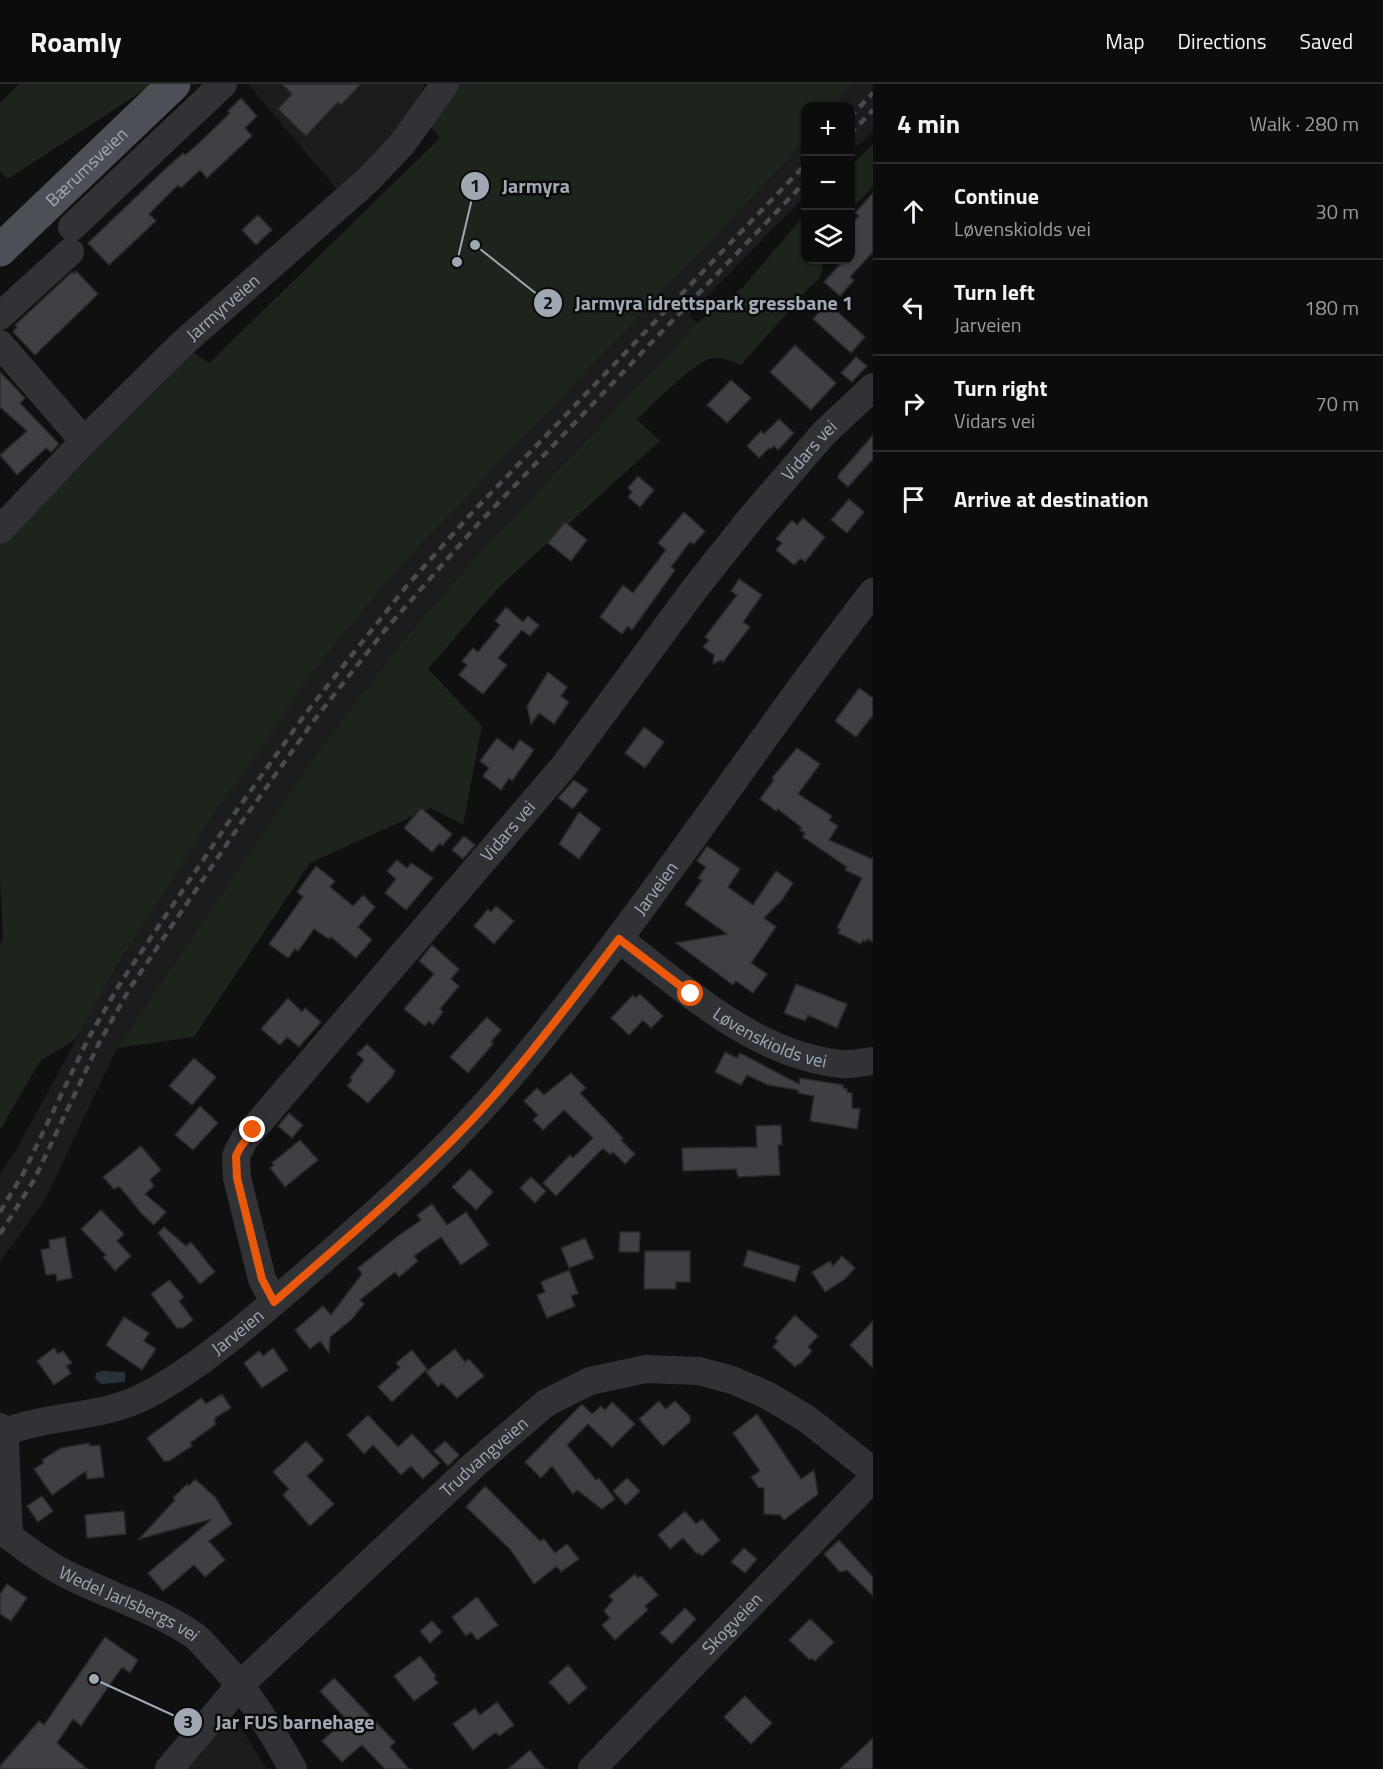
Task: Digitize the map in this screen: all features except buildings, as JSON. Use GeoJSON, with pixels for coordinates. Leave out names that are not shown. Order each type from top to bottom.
{"type":"FeatureCollection","features":[{"type":"Feature","properties":{"kind":"main road","name":"Bærumsveien"},"geometry":{"type":"LineString","coordinates":[[0,250],[174,84]]}},
{"type":"Feature","properties":{"kind":"street"},"geometry":{"type":"LineString","coordinates":[[0,316],[71,239],[223,84]]}},
{"type":"Feature","properties":{"kind":"street","name":"Jarmyrveien"},"geometry":{"type":"LineString","coordinates":[[0,530],[84,441],[182,344],[368,180],[402,144],[445,84]]}},
{"type":"Feature","properties":{"kind":"street"},"geometry":{"type":"LineString","coordinates":[[0,344],[84,441]]}},
{"type":"Feature","properties":{"kind":"street","name":"Vidars vei"},"geometry":{"type":"LineString","coordinates":[[274,1302],[262,1279],[237,1178],[236,1156],[244,1140],[564,765],[696,587],[751,518],[824,433],[873,387]]}},
{"type":"Feature","properties":{"kind":"street","name":"Jarveien"},"geometry":{"type":"LineString","coordinates":[[1,1430],[105,1411],[143,1397],[186,1371],[274,1302],[405,1187],[470,1122],[537,1045],[619,939],[873,592]]}},
{"type":"Feature","properties":{"kind":"street","name":"Løvenskiolds vei"},"geometry":{"type":"LineString","coordinates":[[619,939],[717,1012],[772,1044],[814,1059],[844,1064],[873,1061]]}},
{"type":"Feature","properties":{"kind":"street","name":"Trudvangveien"},"geometry":{"type":"LineString","coordinates":[[170,1769],[241,1684],[479,1461],[546,1403],[590,1381],[646,1369],[699,1371],[732,1380],[767,1395],[807,1419],[873,1471]]}},
{"type":"Feature","properties":{"kind":"street","name":"Wedel Jarlsbergs vei"},"geometry":{"type":"LineString","coordinates":[[1,1430],[5,1539],[63,1572],[122,1597],[174,1623],[197,1638],[241,1684],[293,1769]]}},
{"type":"Feature","properties":{"kind":"street","name":"Skogveien"},"geometry":{"type":"LineString","coordinates":[[592,1769],[873,1478]]}},
{"type":"Feature","properties":{"kind":"shaded area"},"geometry":{"type":"Polygon","coordinates":[[[19,84],[153,84],[8,179],[0,171],[0,103],[19,84]]]}},
{"type":"Feature","properties":{"kind":"shaded area"},"geometry":{"type":"Polygon","coordinates":[[[248,84],[425,84],[402,128],[340,193],[248,84]]]}},
{"type":"Feature","properties":{"kind":"shaded area"},"geometry":{"type":"Polygon","coordinates":[[[454,84],[852,84],[838,102],[801,102],[801,146],[393,574],[311,674],[257,756],[214,814],[118,965],[76,1039],[40,1061],[0,1130],[0,946],[3,937],[0,878],[0,530],[182,344],[209,363],[440,138],[427,122],[454,84]]]}},
{"type":"Feature","properties":{"kind":"shaded area"},"geometry":{"type":"Polygon","coordinates":[[[852,84],[873,84],[873,132],[855,148],[855,102],[838,102],[852,84]]]}},
{"type":"Feature","properties":{"kind":"shaded area"},"geometry":{"type":"Polygon","coordinates":[[[873,144],[873,187],[855,205],[855,162],[873,144]]]}},
{"type":"Feature","properties":{"kind":"shaded area"},"geometry":{"type":"Polygon","coordinates":[[[801,146],[801,200],[689,315],[697,323],[474,559],[401,643],[317,753],[117,1048],[46,1198],[0,1262],[0,1174],[18,1147],[96,1003],[214,814],[257,756],[311,674],[393,573],[801,146]]]}},
{"type":"Feature","properties":{"kind":"shaded area"},"geometry":{"type":"Polygon","coordinates":[[[801,219],[801,264],[822,264],[819,279],[741,365],[717,358],[702,362],[683,376],[637,419],[660,441],[499,587],[428,669],[482,726],[463,825],[431,808],[310,863],[194,1037],[117,1048],[317,753],[401,643],[474,559],[697,323],[743,287],[801,219]]]}},
{"type":"Feature","properties":{"kind":"shaded area"},"geometry":{"type":"Polygon","coordinates":[[[101,1371],[125,1372],[125,1382],[101,1384],[95,1378],[96,1373],[101,1371]]]}},
{"type":"Feature","properties":{"kind":"shaded area"},"geometry":{"type":"Polygon","coordinates":[[[232,1714],[267,1769],[187,1769],[232,1714]]]}},
{"type":"Feature","properties":{"kind":"railway"},"geometry":{"type":"LineString","coordinates":[[855,112],[873,93]]}},
{"type":"Feature","properties":{"kind":"railway"},"geometry":{"type":"LineString","coordinates":[[855,129],[873,110]]}},
{"type":"Feature","properties":{"kind":"railway"},"geometry":{"type":"LineString","coordinates":[[0,1212],[23,1174],[88,1039],[121,982],[232,817],[306,713],[405,588],[469,516],[801,169]]}},
{"type":"Feature","properties":{"kind":"railway"},"geometry":{"type":"LineString","coordinates":[[0,1234],[34,1180],[99,1043],[130,988],[241,823],[315,719],[385,630],[478,524],[801,186]]}},
{"type":"Feature","properties":{"kind":"place","name":"Jarmyra idrettspark gressbane 1"},"geometry":{"type":"Point","coordinates":[475,245]}},
{"type":"Feature","properties":{"kind":"place","name":"Jarmyra"},"geometry":{"type":"Point","coordinates":[457,262]}},
{"type":"Feature","properties":{"kind":"place","name":"Jar FUS barnehage"},"geometry":{"type":"Point","coordinates":[94,1679]}},
{"type":"Feature","properties":{"kind":"route"},"geometry":{"type":"LineString","coordinates":[[253,1130],[244,1140],[236,1156],[235,1164],[262,1279],[274,1302],[405,1187],[470,1122],[537,1045],[619,939],[691,994]]}}]}
